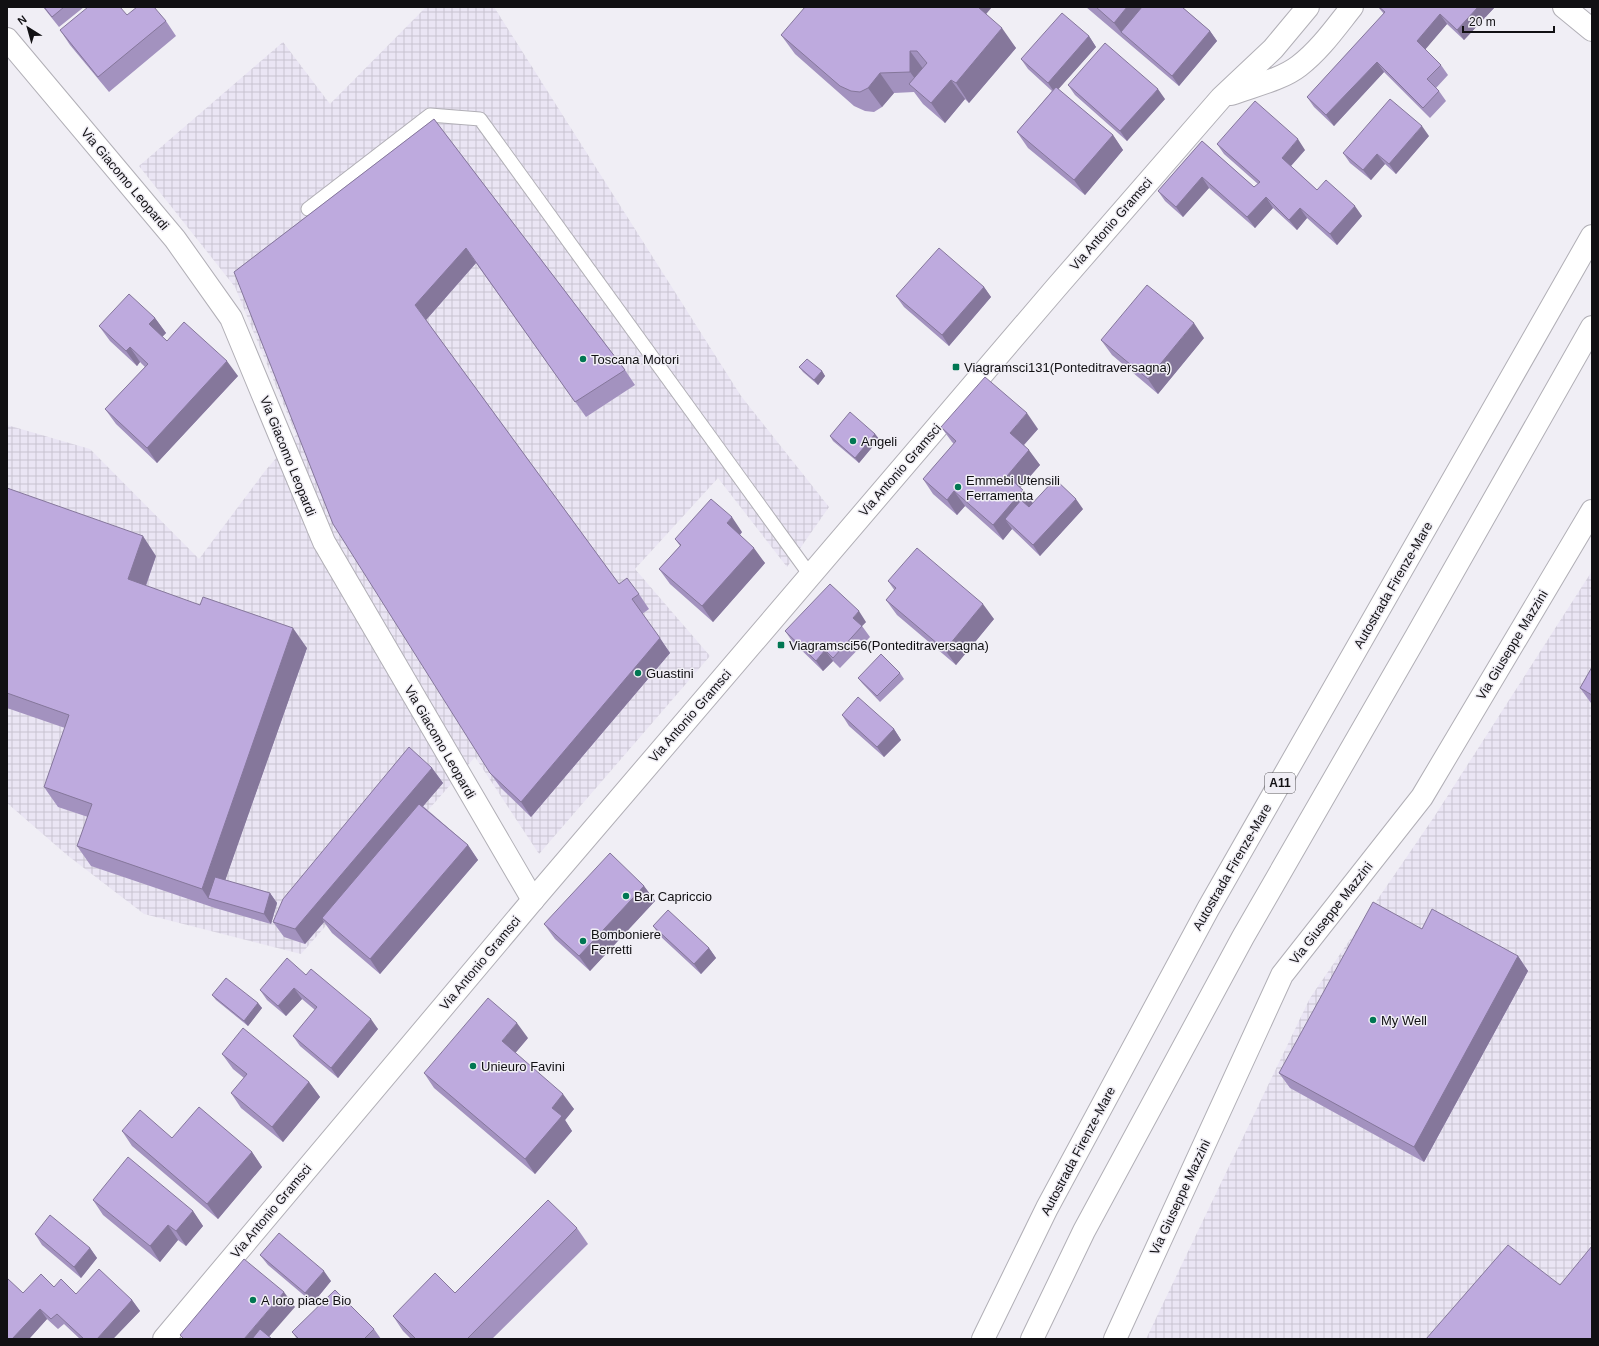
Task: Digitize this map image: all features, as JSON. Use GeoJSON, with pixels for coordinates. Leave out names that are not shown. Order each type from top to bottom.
{"type":"FeatureCollection","features":[{"type":"Feature","properties":{"kind":"main road","name":"Via Antonio Gramsci"},"geometry":{"type":"LineString","coordinates":[[164,1339],[533,900],[1050,295],[1221,98],[1274,49],[1308,7]]}},
{"type":"Feature","properties":{"kind":"main road"},"geometry":{"type":"LineString","coordinates":[[1221,98],[1286,74],[1298,66],[1319,46],[1352,7]]}},
{"type":"Feature","properties":{"kind":"main road"},"geometry":{"type":"LineString","coordinates":[[1564,7],[1592,30]]}},
{"type":"Feature","properties":{"kind":"main road","name":"Via Giacomo Leopardi"},"geometry":{"type":"LineString","coordinates":[[7,39],[175,239],[231,318],[324,542],[533,900]]}},
{"type":"Feature","properties":{"kind":"main road","name":"Autostrada Firenze-Mare"},"geometry":{"type":"LineString","coordinates":[[983,1339],[1047,1208],[1208,909],[1592,236]]}},
{"type":"Feature","properties":{"kind":"main road"},"geometry":{"type":"LineString","coordinates":[[1032,1339],[1084,1231],[1243,937],[1417,636],[1592,327]]}},
{"type":"Feature","properties":{"kind":"main road","name":"Via Giuseppe Mazzini"},"geometry":{"type":"LineString","coordinates":[[1115,1339],[1282,975],[1422,797],[1592,511]]}},
{"type":"Feature","properties":{"kind":"lane"},"geometry":{"type":"LineString","coordinates":[[308,210],[430,115],[480,120],[810,575]]}},
{"type":"Feature","properties":{"kind":"shaded area"},"geometry":{"type":"Polygon","coordinates":[[[426,7],[494,7],[741,396],[829,507],[787,567],[718,478],[635,569],[710,656],[539,854],[475,757],[301,954],[144,914],[67,855],[7,803],[7,425],[90,449],[199,559],[265,471],[296,435],[235,287],[139,166],[283,42],[330,104],[426,7]]]}},
{"type":"Feature","properties":{"kind":"shaded area"},"geometry":{"type":"Polygon","coordinates":[[[1592,571],[1592,1339],[1146,1339],[1310,998],[1434,817],[1592,571]]]}},
{"type":"Feature","properties":{"kind":"building"},"geometry":{"type":"Polygon","coordinates":[[[44,7],[64,7],[52,17],[44,7]]]}},
{"type":"Feature","properties":{"kind":"building"},"geometry":{"type":"Polygon","coordinates":[[[88,7],[120,7],[127,15],[137,7],[154,7],[166,21],[98,77],[60,30],[88,7]]]}},
{"type":"Feature","properties":{"kind":"building"},"geometry":{"type":"Polygon","coordinates":[[[805,7],[978,7],[1002,28],[956,83],[951,80],[931,103],[909,84],[927,63],[917,51],[910,51],[910,72],[880,73],[868,88],[860,92],[851,91],[840,86],[781,35],[805,7]]]}},
{"type":"Feature","properties":{"kind":"building"},"geometry":{"type":"Polygon","coordinates":[[[1096,7],[1127,7],[1114,23],[1096,7]]]}},
{"type":"Feature","properties":{"kind":"building"},"geometry":{"type":"Polygon","coordinates":[[[1142,7],[1182,7],[1210,31],[1172,76],[1121,32],[1142,7]]]}},
{"type":"Feature","properties":{"kind":"building"},"geometry":{"type":"Polygon","coordinates":[[[1379,7],[1478,7],[1457,30],[1440,14],[1417,41],[1441,65],[1427,79],[1439,91],[1423,108],[1377,62],[1326,115],[1307,97],[1385,12],[1379,7]]]}},
{"type":"Feature","properties":{"kind":"building"},"geometry":{"type":"Polygon","coordinates":[[[1062,13],[1089,36],[1048,83],[1021,59],[1062,13]]]}},
{"type":"Feature","properties":{"kind":"building"},"geometry":{"type":"Polygon","coordinates":[[[1105,43],[1158,89],[1120,131],[1068,85],[1105,43]]]}},
{"type":"Feature","properties":{"kind":"building"},"geometry":{"type":"Polygon","coordinates":[[[1056,87],[1113,135],[1074,180],[1017,132],[1056,87]]]}},
{"type":"Feature","properties":{"kind":"building"},"geometry":{"type":"Polygon","coordinates":[[[1390,99],[1422,126],[1389,164],[1377,154],[1363,170],[1343,153],[1390,99]]]}},
{"type":"Feature","properties":{"kind":"building"},"geometry":{"type":"Polygon","coordinates":[[[1255,101],[1298,139],[1282,158],[1317,190],[1326,180],[1355,206],[1330,234],[1300,208],[1289,220],[1266,197],[1247,217],[1202,177],[1176,207],[1158,191],[1202,141],[1254,187],[1260,182],[1217,144],[1255,101]]]}},
{"type":"Feature","properties":{"kind":"building"},"geometry":{"type":"Polygon","coordinates":[[[434,119],[625,370],[575,402],[466,248],[415,305],[619,584],[627,578],[639,594],[632,599],[660,638],[521,802],[490,773],[333,524],[234,272],[434,119]]]}},
{"type":"Feature","properties":{"kind":"building"},"geometry":{"type":"Polygon","coordinates":[[[939,248],[984,287],[942,335],[896,296],[939,248]]]}},
{"type":"Feature","properties":{"kind":"building"},"geometry":{"type":"Polygon","coordinates":[[[1147,285],[1194,323],[1148,379],[1101,340],[1147,285]]]}},
{"type":"Feature","properties":{"kind":"building"},"geometry":{"type":"Polygon","coordinates":[[[129,294],[155,318],[149,324],[167,341],[184,322],[227,361],[147,448],[105,409],[148,364],[130,347],[126,351],[99,326],[129,294]]]}},
{"type":"Feature","properties":{"kind":"building"},"geometry":{"type":"Polygon","coordinates":[[[807,359],[822,371],[814,380],[799,367],[807,359]]]}},
{"type":"Feature","properties":{"kind":"building"},"geometry":{"type":"Polygon","coordinates":[[[985,377],[1027,413],[1010,433],[1029,450],[1007,476],[1023,490],[993,525],[954,491],[947,500],[923,479],[956,441],[941,427],[985,377]]]}},
{"type":"Feature","properties":{"kind":"building"},"geometry":{"type":"Polygon","coordinates":[[[850,412],[875,434],[855,458],[830,436],[850,412]]]}},
{"type":"Feature","properties":{"kind":"building"},"geometry":{"type":"Polygon","coordinates":[[[1055,479],[1076,499],[1033,545],[1005,519],[1021,500],[1029,507],[1055,479]]]}},
{"type":"Feature","properties":{"kind":"building"},"geometry":{"type":"Polygon","coordinates":[[[7,488],[143,536],[128,579],[200,605],[203,597],[293,628],[202,889],[77,846],[92,804],[44,787],[69,715],[7,693],[7,488]]]}},
{"type":"Feature","properties":{"kind":"building"},"geometry":{"type":"Polygon","coordinates":[[[711,499],[732,517],[727,523],[754,548],[702,606],[659,569],[681,545],[675,539],[711,499]]]}},
{"type":"Feature","properties":{"kind":"building"},"geometry":{"type":"Polygon","coordinates":[[[917,548],[983,604],[945,650],[886,600],[896,588],[888,581],[917,548]]]}},
{"type":"Feature","properties":{"kind":"building"},"geometry":{"type":"Polygon","coordinates":[[[830,584],[859,611],[853,618],[862,626],[833,658],[825,650],[816,661],[785,631],[830,584]]]}},
{"type":"Feature","properties":{"kind":"building"},"geometry":{"type":"Polygon","coordinates":[[[881,654],[900,673],[877,696],[858,678],[881,654]]]}},
{"type":"Feature","properties":{"kind":"building"},"geometry":{"type":"Polygon","coordinates":[[[1592,667],[1592,695],[1580,688],[1592,667]]]}},
{"type":"Feature","properties":{"kind":"building"},"geometry":{"type":"Polygon","coordinates":[[[858,697],[894,729],[877,747],[842,715],[858,697]]]}},
{"type":"Feature","properties":{"kind":"building"},"geometry":{"type":"Polygon","coordinates":[[[409,747],[432,768],[295,929],[273,922],[283,899],[409,747]]]}},
{"type":"Feature","properties":{"kind":"building"},"geometry":{"type":"Polygon","coordinates":[[[419,804],[468,845],[370,959],[322,918],[419,804]]]}},
{"type":"Feature","properties":{"kind":"building"},"geometry":{"type":"Polygon","coordinates":[[[610,853],[644,886],[579,956],[544,924],[610,853]]]}},
{"type":"Feature","properties":{"kind":"building"},"geometry":{"type":"Polygon","coordinates":[[[215,877],[270,893],[264,914],[208,898],[215,877]]]}},
{"type":"Feature","properties":{"kind":"building"},"geometry":{"type":"Polygon","coordinates":[[[1373,902],[1422,929],[1432,909],[1518,956],[1414,1147],[1279,1073],[1373,902]]]}},
{"type":"Feature","properties":{"kind":"building"},"geometry":{"type":"Polygon","coordinates":[[[668,910],[709,948],[694,964],[653,926],[668,910]]]}},
{"type":"Feature","properties":{"kind":"building"},"geometry":{"type":"Polygon","coordinates":[[[287,958],[306,975],[311,969],[371,1019],[331,1068],[293,1036],[317,1007],[294,988],[278,1006],[260,990],[287,958]]]}},
{"type":"Feature","properties":{"kind":"building"},"geometry":{"type":"Polygon","coordinates":[[[226,978],[258,1003],[244,1021],[212,995],[226,978]]]}},
{"type":"Feature","properties":{"kind":"building"},"geometry":{"type":"Polygon","coordinates":[[[488,998],[517,1023],[502,1041],[563,1094],[552,1108],[562,1116],[525,1159],[424,1073],[488,998]]]}},
{"type":"Feature","properties":{"kind":"building"},"geometry":{"type":"Polygon","coordinates":[[[243,1028],[309,1082],[272,1127],[231,1093],[247,1074],[222,1054],[243,1028]]]}},
{"type":"Feature","properties":{"kind":"building"},"geometry":{"type":"Polygon","coordinates":[[[199,1107],[252,1152],[207,1204],[122,1131],[140,1110],[172,1138],[199,1107]]]}},
{"type":"Feature","properties":{"kind":"building"},"geometry":{"type":"Polygon","coordinates":[[[128,1157],[193,1211],[176,1231],[168,1225],[150,1246],[93,1200],[128,1157]]]}},
{"type":"Feature","properties":{"kind":"building"},"geometry":{"type":"Polygon","coordinates":[[[548,1200],[577,1228],[467,1339],[416,1339],[393,1316],[435,1273],[455,1293],[548,1200]]]}},
{"type":"Feature","properties":{"kind":"building"},"geometry":{"type":"Polygon","coordinates":[[[50,1215],[90,1248],[74,1267],[35,1234],[50,1215]]]}},
{"type":"Feature","properties":{"kind":"building"},"geometry":{"type":"Polygon","coordinates":[[[279,1233],[324,1271],[305,1293],[260,1255],[279,1233]]]}},
{"type":"Feature","properties":{"kind":"building"},"geometry":{"type":"Polygon","coordinates":[[[1508,1245],[1560,1285],[1592,1246],[1592,1339],[1426,1339],[1508,1245]]]}},
{"type":"Feature","properties":{"kind":"building"},"geometry":{"type":"Polygon","coordinates":[[[244,1259],[284,1292],[244,1339],[184,1339],[180,1335],[244,1259]]]}},
{"type":"Feature","properties":{"kind":"building"},"geometry":{"type":"Polygon","coordinates":[[[99,1269],[132,1300],[97,1339],[84,1339],[57,1314],[51,1319],[40,1309],[12,1339],[7,1338],[7,1278],[23,1293],[41,1274],[54,1287],[61,1279],[76,1294],[99,1269]]]}},
{"type":"Feature","properties":{"kind":"building"},"geometry":{"type":"Polygon","coordinates":[[[335,1290],[374,1329],[364,1339],[299,1339],[292,1332],[335,1290]]]}},
{"type":"Feature","properties":{"kind":"building"},"geometry":{"type":"Polygon","coordinates":[[[260,1329],[272,1339],[252,1339],[260,1329]]]}},
{"type":"Feature","properties":{"kind":"place","name":"Toscana Motori"},"geometry":{"type":"Point","coordinates":[583,359]}},
{"type":"Feature","properties":{"kind":"place","name":"Viagramsci131(Ponteditraversagna)"},"geometry":{"type":"Point","coordinates":[956,367]}},
{"type":"Feature","properties":{"kind":"place","name":"Angeli"},"geometry":{"type":"Point","coordinates":[853,441]}},
{"type":"Feature","properties":{"kind":"place","name":"Emmebi Utensili Ferramenta"},"geometry":{"type":"Point","coordinates":[958,487]}},
{"type":"Feature","properties":{"kind":"place","name":"Viagramsci56(Ponteditraversagna)"},"geometry":{"type":"Point","coordinates":[781,645]}},
{"type":"Feature","properties":{"kind":"place","name":"Guastini"},"geometry":{"type":"Point","coordinates":[638,673]}},
{"type":"Feature","properties":{"kind":"place","name":"Bar Capriccio"},"geometry":{"type":"Point","coordinates":[626,896]}},
{"type":"Feature","properties":{"kind":"place","name":"Bomboniere Ferretti"},"geometry":{"type":"Point","coordinates":[583,941]}},
{"type":"Feature","properties":{"kind":"place","name":"My Well"},"geometry":{"type":"Point","coordinates":[1373,1020]}},
{"type":"Feature","properties":{"kind":"place","name":"Unieuro Favini"},"geometry":{"type":"Point","coordinates":[473,1066]}},
{"type":"Feature","properties":{"kind":"place","name":"A loro piace Bio"},"geometry":{"type":"Point","coordinates":[253,1300]}}]}
